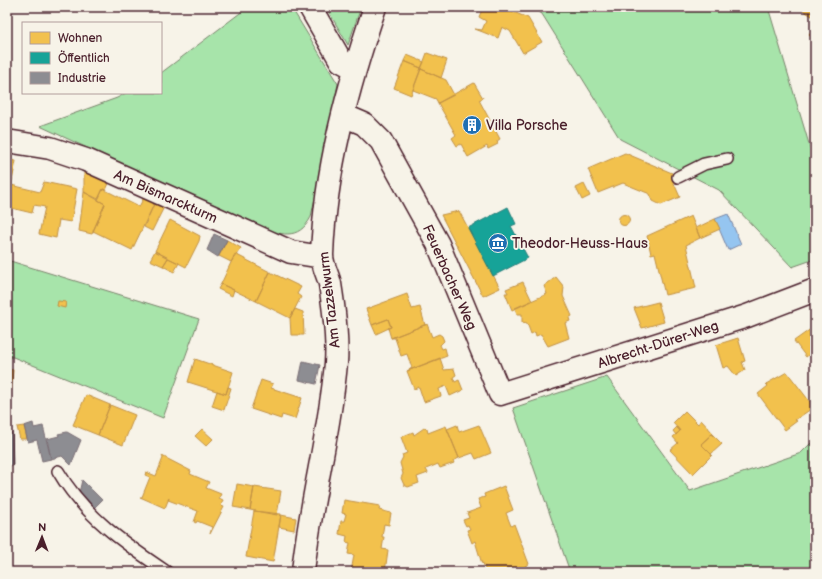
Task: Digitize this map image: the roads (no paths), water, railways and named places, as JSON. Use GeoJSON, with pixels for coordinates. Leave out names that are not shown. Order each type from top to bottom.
{"type":"FeatureCollection","features":[{"type":"Feature","properties":{"kind":"street"},"geometry":{"type":"LineString","coordinates":[[310,7],[342,61],[354,68]]}},
{"type":"Feature","properties":{"kind":"street","name":"Am Tazzelwurm"},"geometry":{"type":"LineString","coordinates":[[303,572],[307,536],[320,474],[336,362],[335,327],[330,283],[322,257],[327,195],[342,116],[354,68],[375,7]]}},
{"type":"Feature","properties":{"kind":"street","name":"Feuerbacher Weg"},"geometry":{"type":"LineString","coordinates":[[342,116],[364,124],[381,141],[438,244],[500,394]]}},
{"type":"Feature","properties":{"kind":"street","name":"Am Bismarckturm"},"geometry":{"type":"LineString","coordinates":[[7,141],[50,148],[86,160],[291,252],[322,257]]}},
{"type":"Feature","properties":{"kind":"street","name":"Albrecht-Dürer-Weg"},"geometry":{"type":"LineString","coordinates":[[500,394],[748,316],[815,290]]}},
{"type":"Feature","properties":{"kind":"lane"},"geometry":{"type":"LineString","coordinates":[[678,177],[704,164],[727,158]]}},
{"type":"Feature","properties":{"kind":"lane"},"geometry":{"type":"LineString","coordinates":[[58,471],[68,489],[94,517],[129,547],[166,572]]}},
{"type":"Feature","properties":{"kind":"water"},"geometry":{"type":"Polygon","coordinates":[[[728,214],[741,244],[728,250],[715,219],[728,214]]]}},
{"type":"Feature","properties":{"kind":"place","name":"Villa Porsche"},"geometry":{"type":"Point","coordinates":[472,125]}},
{"type":"Feature","properties":{"kind":"place","name":"Theodor-Heuss-Haus"},"geometry":{"type":"Point","coordinates":[498,243]}}]}
